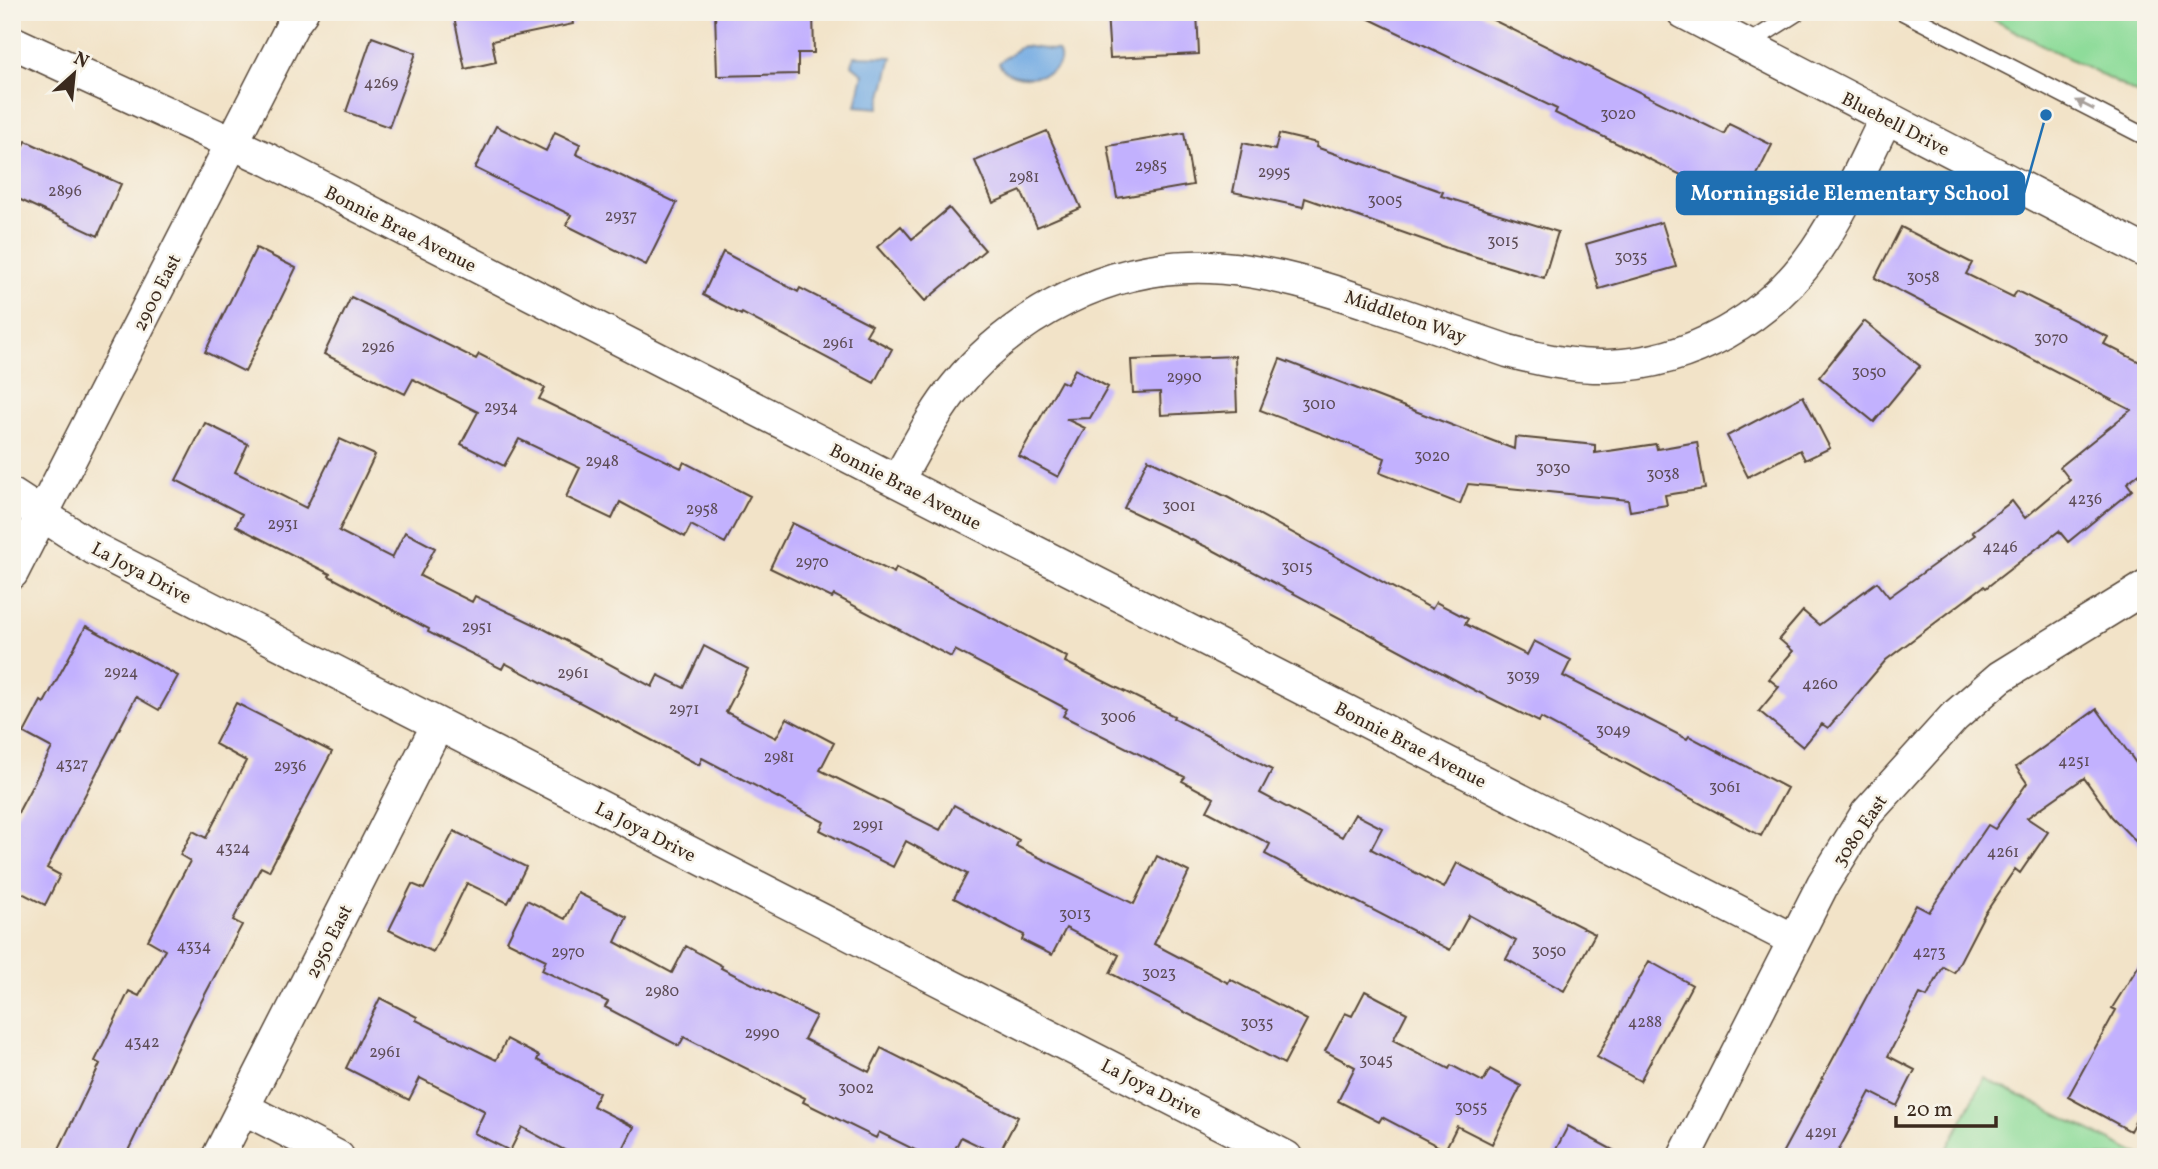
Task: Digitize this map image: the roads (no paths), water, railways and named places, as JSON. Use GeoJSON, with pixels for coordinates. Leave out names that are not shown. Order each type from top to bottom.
{"type":"FeatureCollection","features":[{"type":"Feature","properties":{"kind":"street","name":"2900 East"},"geometry":{"type":"LineString","coordinates":[[12,573],[232,142],[293,24],[302,12]]}},
{"type":"Feature","properties":{"kind":"street","name":"Bluebell Drive"},"geometry":{"type":"LineString","coordinates":[[1683,12],[1718,20],[1746,45],[2146,252]]}},
{"type":"Feature","properties":{"kind":"street","name":"Bonnie Brae Avenue"},"geometry":{"type":"LineString","coordinates":[[12,42],[232,142],[1794,940]]}},
{"type":"Feature","properties":{"kind":"street","name":"Middleton Way"},"geometry":{"type":"LineString","coordinates":[[897,481],[955,387],[994,346],[1052,306],[1084,290],[1120,277],[1156,269],[1219,267],[1294,279],[1540,360],[1574,365],[1638,363],[1708,342],[1736,328],[1767,305],[1793,279],[1831,226],[1886,118]]}},
{"type":"Feature","properties":{"kind":"street","name":"La Joya Drive"},"geometry":{"type":"LineString","coordinates":[[12,495],[95,549],[1286,1157]]}},
{"type":"Feature","properties":{"kind":"street","name":"3080 East"},"geometry":{"type":"LineString","coordinates":[[1684,1157],[1823,884],[1867,813],[1954,717],[2000,677],[2143,595]]}},
{"type":"Feature","properties":{"kind":"street","name":"2950 East"},"geometry":{"type":"LineString","coordinates":[[218,1157],[438,724]]}},
{"type":"Feature","properties":{"kind":"street"},"geometry":{"type":"LineString","coordinates":[[243,1108],[338,1157]]}},
{"type":"Feature","properties":{"kind":"lane"},"geometry":{"type":"LineString","coordinates":[[1746,45],[1798,12]]}},
{"type":"Feature","properties":{"kind":"lane"},"geometry":{"type":"LineString","coordinates":[[1903,12],[2146,136]]}},
{"type":"Feature","properties":{"kind":"water"},"geometry":{"type":"Polygon","coordinates":[[[1023,46],[1058,51],[1060,60],[1048,73],[1038,76],[1026,77],[1005,71],[999,63],[1023,46]]]}},
{"type":"Feature","properties":{"kind":"water"},"geometry":{"type":"Polygon","coordinates":[[[854,56],[892,57],[879,108],[856,106],[863,74],[852,65],[854,56]]]}},
{"type":"Feature","properties":{"kind":"place","name":"Morningside Elementary School"},"geometry":{"type":"Point","coordinates":[2046,115]}}]}
